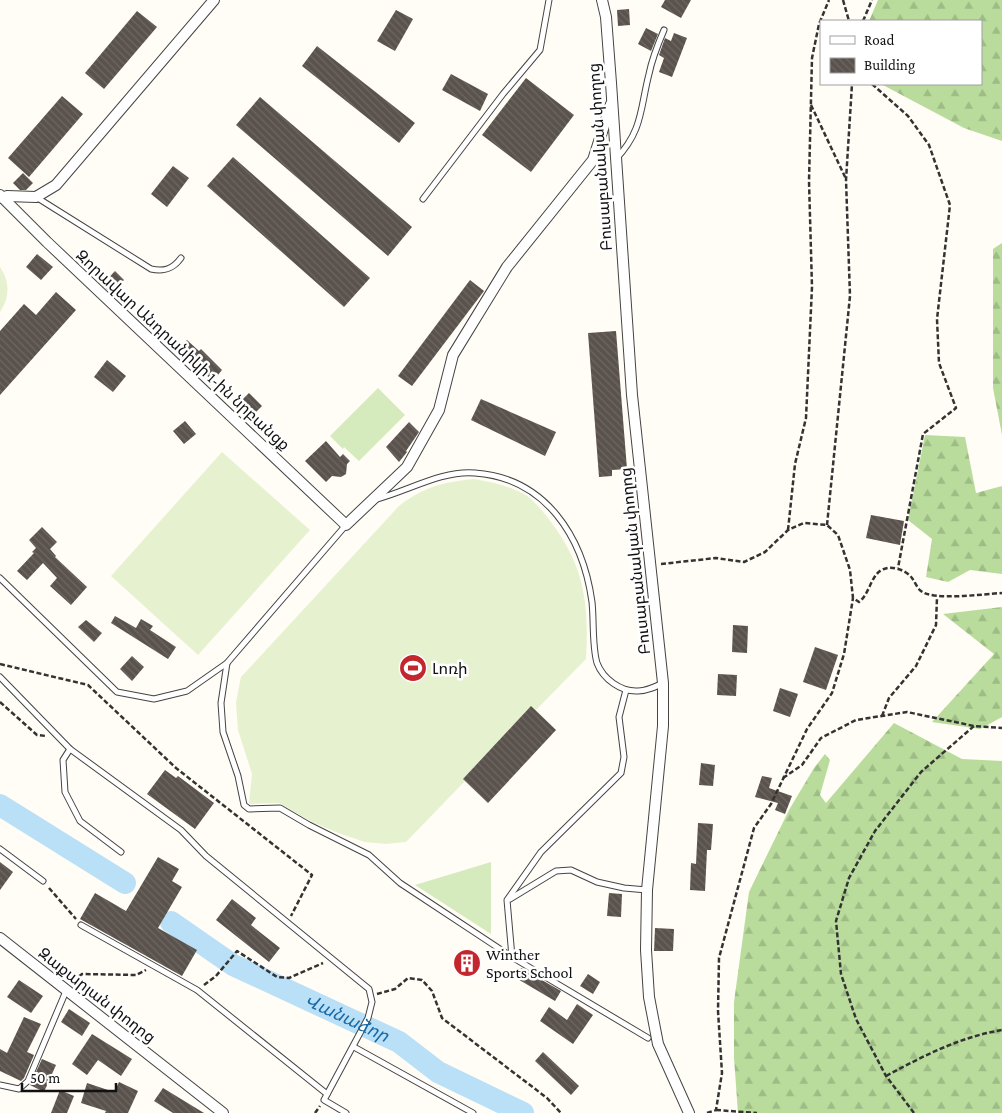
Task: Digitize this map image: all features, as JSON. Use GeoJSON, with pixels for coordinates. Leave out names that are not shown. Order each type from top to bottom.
{"type":"FeatureCollection","features":[{"type":"Feature","properties":{"kind":"street"},"geometry":{"type":"LineString","coordinates":[[1,196],[36,197],[56,185],[214,0]]}},
{"type":"Feature","properties":{"kind":"street","name":"Բուսաբանական փողոց"},"geometry":{"type":"LineString","coordinates":[[603,0],[606,17],[632,395],[663,683],[663,726],[648,890],[646,950],[649,997],[658,1044],[688,1113]]}},
{"type":"Feature","properties":{"kind":"street"},"geometry":{"type":"LineString","coordinates":[[346,525],[407,466],[440,410],[453,355],[507,267],[593,160],[612,101]]}},
{"type":"Feature","properties":{"kind":"street","name":"Զորավար Անդրանիկի 1-ին նրբանցք"},"geometry":{"type":"LineString","coordinates":[[1,196],[47,242],[346,525]]}},
{"type":"Feature","properties":{"kind":"street","name":"Զաքարյան փողոց"},"geometry":{"type":"LineString","coordinates":[[0,938],[223,1113]]}},
{"type":"Feature","properties":{"kind":"lane"},"geometry":{"type":"LineString","coordinates":[[423,199],[503,94],[540,50],[549,0]]}},
{"type":"Feature","properties":{"kind":"lane"},"geometry":{"type":"LineString","coordinates":[[616,159],[628,146],[635,134],[643,106],[650,68],[664,30]]}},
{"type":"Feature","properties":{"kind":"lane"},"geometry":{"type":"LineString","coordinates":[[36,197],[151,269],[162,272],[175,266],[181,258]]}},
{"type":"Feature","properties":{"kind":"lane"},"geometry":{"type":"LineString","coordinates":[[372,500],[398,494],[449,475],[473,473],[498,476],[527,488],[548,504],[566,528],[586,575],[592,602],[597,662],[604,676],[626,690],[637,692],[663,683]]}},
{"type":"Feature","properties":{"kind":"lane"},"geometry":{"type":"LineString","coordinates":[[0,578],[117,692],[154,699],[187,692],[227,662],[346,525]]}},
{"type":"Feature","properties":{"kind":"lane"},"geometry":{"type":"LineString","coordinates":[[227,662],[221,703],[223,732],[238,776],[244,806],[249,809],[280,808],[309,825],[369,854],[400,883],[512,956],[648,1038]]}},
{"type":"Feature","properties":{"kind":"lane"},"geometry":{"type":"LineString","coordinates":[[0,677],[70,749],[181,830],[206,856],[369,989],[372,1002],[368,1018],[324,1100],[346,1113]]}},
{"type":"Feature","properties":{"kind":"lane"},"geometry":{"type":"LineString","coordinates":[[512,956],[508,900],[541,852],[621,773],[624,756],[618,717],[626,690]]}},
{"type":"Feature","properties":{"kind":"lane"},"geometry":{"type":"LineString","coordinates":[[70,749],[63,760],[65,792],[80,821],[121,852]]}},
{"type":"Feature","properties":{"kind":"lane"},"geometry":{"type":"LineString","coordinates":[[0,849],[43,881]]}},
{"type":"Feature","properties":{"kind":"lane"},"geometry":{"type":"LineString","coordinates":[[508,900],[556,871],[571,870],[597,882],[648,890]]}},
{"type":"Feature","properties":{"kind":"lane"},"geometry":{"type":"LineString","coordinates":[[81,925],[198,990],[327,1094]]}},
{"type":"Feature","properties":{"kind":"lane"},"geometry":{"type":"LineString","coordinates":[[0,1085],[19,1089],[28,1081],[66,990]]}},
{"type":"Feature","properties":{"kind":"lane"},"geometry":{"type":"LineString","coordinates":[[354,1047],[473,1113]]}},
{"type":"Feature","properties":{"kind":"path"},"geometry":{"type":"LineString","coordinates":[[822,20],[829,0]]}},
{"type":"Feature","properties":{"kind":"path"},"geometry":{"type":"LineString","coordinates":[[843,0],[849,20]]}},
{"type":"Feature","properties":{"kind":"path"},"geometry":{"type":"LineString","coordinates":[[862,20],[872,0]]}},
{"type":"Feature","properties":{"kind":"path"},"geometry":{"type":"LineString","coordinates":[[788,530],[795,464],[806,418],[812,286],[808,181],[812,58],[820,24]]}},
{"type":"Feature","properties":{"kind":"path"},"geometry":{"type":"LineString","coordinates":[[827,525],[850,296],[846,180],[852,85]]}},
{"type":"Feature","properties":{"kind":"path"},"geometry":{"type":"LineString","coordinates":[[873,85],[908,116],[928,146],[950,205],[937,319],[939,363],[956,408],[923,434],[898,568]]}},
{"type":"Feature","properties":{"kind":"path"},"geometry":{"type":"LineString","coordinates":[[811,104],[846,180]]}},
{"type":"Feature","properties":{"kind":"path"},"geometry":{"type":"LineString","coordinates":[[650,565],[716,558],[744,562],[765,552],[788,530],[804,523],[827,525],[838,536],[850,570],[853,598],[844,654],[832,693],[807,729],[771,804],[754,828],[719,958],[718,1011],[722,1073],[716,1110]]}},
{"type":"Feature","properties":{"kind":"path"},"geometry":{"type":"LineString","coordinates":[[853,598],[859,602],[864,598],[876,574],[885,568],[898,568],[911,576],[921,592],[937,597],[1002,593]]}},
{"type":"Feature","properties":{"kind":"path"},"geometry":{"type":"LineString","coordinates":[[882,716],[889,698],[916,666],[936,625],[937,597]]}},
{"type":"Feature","properties":{"kind":"path"},"geometry":{"type":"LineString","coordinates":[[0,664],[88,685],[176,768],[313,873],[288,922]]}},
{"type":"Feature","properties":{"kind":"path"},"geometry":{"type":"LineString","coordinates":[[0,702],[37,735],[46,737],[52,730]]}},
{"type":"Feature","properties":{"kind":"path"},"geometry":{"type":"LineString","coordinates":[[782,778],[802,765],[822,738],[856,720],[907,712],[974,726],[1002,728]]}},
{"type":"Feature","properties":{"kind":"path"},"geometry":{"type":"LineString","coordinates":[[914,1113],[886,1076],[856,1019],[841,974],[836,920],[849,878],[875,831],[921,772],[974,726]]}},
{"type":"Feature","properties":{"kind":"path"},"geometry":{"type":"LineString","coordinates":[[43,881],[81,925]]}},
{"type":"Feature","properties":{"kind":"path"},"geometry":{"type":"LineString","coordinates":[[198,990],[218,973],[237,951],[277,977],[283,978],[289,978],[333,959]]}},
{"type":"Feature","properties":{"kind":"path"},"geometry":{"type":"LineString","coordinates":[[66,990],[75,978],[82,974],[136,975],[154,966]]}},
{"type":"Feature","properties":{"kind":"path"},"geometry":{"type":"LineString","coordinates":[[371,996],[395,989],[408,978],[422,980],[432,991],[442,1018],[547,1098],[561,1113]]}},
{"type":"Feature","properties":{"kind":"path"},"geometry":{"type":"LineString","coordinates":[[886,1076],[930,1053],[983,1034],[1002,1030]]}},
{"type":"Feature","properties":{"kind":"path"},"geometry":{"type":"LineString","coordinates":[[707,1113],[716,1110],[757,1113]]}},
{"type":"Feature","properties":{"kind":"green space"},"geometry":{"type":"Polygon","coordinates":[[[878,0],[1002,0],[1002,141],[964,128],[883,85],[982,85],[982,20],[869,20],[878,0]]]}},
{"type":"Feature","properties":{"kind":"green space"},"geometry":{"type":"Polygon","coordinates":[[[1002,243],[1002,435],[993,388],[993,249],[1002,243]]]}},
{"type":"Feature","properties":{"kind":"green space"},"geometry":{"type":"Polygon","coordinates":[[[0,267],[6,278],[8,290],[6,301],[0,312],[0,267]]]}},
{"type":"Feature","properties":{"kind":"green space"},"geometry":{"type":"Polygon","coordinates":[[[378,388],[405,415],[359,461],[330,436],[378,388]]]}},
{"type":"Feature","properties":{"kind":"green space"},"geometry":{"type":"Polygon","coordinates":[[[925,435],[965,437],[976,493],[1002,486],[1002,574],[970,570],[948,582],[926,577],[932,539],[908,520],[925,435]]]}},
{"type":"Feature","properties":{"kind":"green space"},"geometry":{"type":"Polygon","coordinates":[[[222,452],[310,530],[198,655],[111,576],[222,452]]]}},
{"type":"Feature","properties":{"kind":"green space","name":"Լոռի"},"geometry":{"type":"Polygon","coordinates":[[[474,479],[522,493],[538,506],[562,539],[578,571],[587,621],[586,659],[536,710],[556,730],[488,803],[465,781],[406,842],[386,844],[365,842],[312,822],[279,803],[249,804],[252,774],[238,730],[236,702],[241,677],[399,506],[425,490],[453,482],[474,479]]]}},
{"type":"Feature","properties":{"kind":"green space"},"geometry":{"type":"Polygon","coordinates":[[[1002,607],[1002,717],[980,729],[932,722],[994,654],[943,614],[1002,607]]]}},
{"type":"Feature","properties":{"kind":"green space"},"geometry":{"type":"Polygon","coordinates":[[[894,723],[962,759],[1002,761],[1002,1113],[738,1113],[734,1058],[734,1002],[749,892],[789,810],[814,768],[825,754],[830,760],[820,795],[826,803],[894,723]]]}},
{"type":"Feature","properties":{"kind":"green space"},"geometry":{"type":"Polygon","coordinates":[[[491,862],[491,934],[415,885],[491,862]]]}},
{"type":"Feature","properties":{"kind":"building"},"geometry":{"type":"Polygon","coordinates":[[[665,0],[691,0],[681,18],[661,7],[665,0]]]}},
{"type":"Feature","properties":{"kind":"building"},"geometry":{"type":"Polygon","coordinates":[[[629,9],[630,25],[618,26],[617,10],[629,9]]]}},
{"type":"Feature","properties":{"kind":"building"},"geometry":{"type":"Polygon","coordinates":[[[396,10],[413,19],[395,51],[377,41],[396,10]]]}},
{"type":"Feature","properties":{"kind":"building"},"geometry":{"type":"Polygon","coordinates":[[[137,11],[157,27],[104,89],[85,73],[137,11]]]}},
{"type":"Feature","properties":{"kind":"building"},"geometry":{"type":"Polygon","coordinates":[[[646,28],[658,34],[651,51],[638,44],[646,28]]]}},
{"type":"Feature","properties":{"kind":"building"},"geometry":{"type":"Polygon","coordinates":[[[674,33],[687,38],[672,77],[659,72],[664,58],[659,55],[665,38],[671,41],[674,33]]]}},
{"type":"Feature","properties":{"kind":"building"},"geometry":{"type":"Polygon","coordinates":[[[317,46],[415,123],[399,143],[302,66],[317,46]]]}},
{"type":"Feature","properties":{"kind":"building"},"geometry":{"type":"Polygon","coordinates":[[[451,74],[488,94],[480,111],[442,90],[451,74]]]}},
{"type":"Feature","properties":{"kind":"building"},"geometry":{"type":"Polygon","coordinates":[[[526,78],[574,115],[531,172],[482,135],[526,78]]]}},
{"type":"Feature","properties":{"kind":"building"},"geometry":{"type":"Polygon","coordinates":[[[62,96],[83,114],[29,177],[8,158],[62,96]]]}},
{"type":"Feature","properties":{"kind":"building"},"geometry":{"type":"Polygon","coordinates":[[[260,97],[412,227],[388,256],[236,125],[260,97]]]}},
{"type":"Feature","properties":{"kind":"building"},"geometry":{"type":"Polygon","coordinates":[[[233,157],[370,278],[344,307],[207,186],[233,157]]]}},
{"type":"Feature","properties":{"kind":"building"},"geometry":{"type":"Polygon","coordinates":[[[173,166],[189,178],[167,207],[151,194],[173,166]]]}},
{"type":"Feature","properties":{"kind":"building"},"geometry":{"type":"Polygon","coordinates":[[[23,173],[33,183],[26,190],[20,190],[13,183],[23,173]]]}},
{"type":"Feature","properties":{"kind":"building"},"geometry":{"type":"Polygon","coordinates":[[[37,254],[53,267],[41,280],[26,267],[37,254]]]}},
{"type":"Feature","properties":{"kind":"building"},"geometry":{"type":"Polygon","coordinates":[[[115,271],[124,280],[111,293],[102,285],[115,271]]]}},
{"type":"Feature","properties":{"kind":"building"},"geometry":{"type":"Polygon","coordinates":[[[470,280],[484,291],[412,386],[398,376],[470,280]]]}},
{"type":"Feature","properties":{"kind":"building"},"geometry":{"type":"Polygon","coordinates":[[[56,292],[76,310],[0,395],[0,331],[24,304],[36,315],[56,292]]]}},
{"type":"Feature","properties":{"kind":"building"},"geometry":{"type":"Polygon","coordinates":[[[616,331],[627,469],[612,470],[612,476],[599,477],[588,333],[616,331]]]}},
{"type":"Feature","properties":{"kind":"building"},"geometry":{"type":"Polygon","coordinates":[[[187,340],[199,351],[201,349],[222,370],[213,381],[205,374],[203,376],[177,351],[187,340]]]}},
{"type":"Feature","properties":{"kind":"building"},"geometry":{"type":"Polygon","coordinates":[[[107,360],[126,376],[113,392],[94,377],[107,360]]]}},
{"type":"Feature","properties":{"kind":"building"},"geometry":{"type":"Polygon","coordinates":[[[249,393],[262,406],[250,418],[237,405],[249,393]]]}},
{"type":"Feature","properties":{"kind":"building"},"geometry":{"type":"Polygon","coordinates":[[[481,399],[556,432],[545,456],[471,420],[481,399]]]}},
{"type":"Feature","properties":{"kind":"building"},"geometry":{"type":"Polygon","coordinates":[[[185,421],[196,434],[184,444],[173,431],[185,421]]]}},
{"type":"Feature","properties":{"kind":"building"},"geometry":{"type":"Polygon","coordinates":[[[409,422],[419,432],[399,462],[386,447],[409,422]]]}},
{"type":"Feature","properties":{"kind":"building"},"geometry":{"type":"Polygon","coordinates":[[[326,441],[340,457],[343,454],[350,461],[347,464],[346,474],[341,477],[332,476],[326,482],[305,461],[326,441]]]}},
{"type":"Feature","properties":{"kind":"building"},"geometry":{"type":"Polygon","coordinates":[[[871,515],[904,521],[900,545],[866,538],[871,515]]]}},
{"type":"Feature","properties":{"kind":"building"},"geometry":{"type":"Polygon","coordinates":[[[42,527],[57,542],[50,549],[55,557],[87,587],[71,605],[50,586],[57,578],[43,563],[27,580],[17,571],[34,553],[32,552],[36,548],[29,540],[42,527]]]}},
{"type":"Feature","properties":{"kind":"building"},"geometry":{"type":"Polygon","coordinates":[[[115,616],[136,628],[141,619],[153,626],[150,630],[176,647],[168,659],[111,623],[115,616]]]}},
{"type":"Feature","properties":{"kind":"building"},"geometry":{"type":"Polygon","coordinates":[[[86,620],[102,633],[94,642],[78,627],[86,620]]]}},
{"type":"Feature","properties":{"kind":"building"},"geometry":{"type":"Polygon","coordinates":[[[733,625],[748,626],[747,653],[732,652],[733,625]]]}},
{"type":"Feature","properties":{"kind":"building"},"geometry":{"type":"Polygon","coordinates":[[[815,647],[838,655],[826,690],[803,682],[815,647]]]}},
{"type":"Feature","properties":{"kind":"building"},"geometry":{"type":"Polygon","coordinates":[[[132,656],[144,667],[132,681],[120,669],[132,656]]]}},
{"type":"Feature","properties":{"kind":"building"},"geometry":{"type":"Polygon","coordinates":[[[718,674],[737,675],[736,696],[717,695],[718,674]]]}},
{"type":"Feature","properties":{"kind":"building"},"geometry":{"type":"Polygon","coordinates":[[[780,688],[798,694],[790,717],[773,711],[780,688]]]}},
{"type":"Feature","properties":{"kind":"building"},"geometry":{"type":"Polygon","coordinates":[[[531,706],[556,730],[488,803],[463,779],[531,706]]]}},
{"type":"Feature","properties":{"kind":"building"},"geometry":{"type":"Polygon","coordinates":[[[701,763],[715,765],[713,786],[699,785],[701,763]]]}},
{"type":"Feature","properties":{"kind":"building"},"geometry":{"type":"Polygon","coordinates":[[[165,770],[176,778],[178,776],[214,803],[195,829],[147,794],[165,770]]]}},
{"type":"Feature","properties":{"kind":"building"},"geometry":{"type":"Polygon","coordinates":[[[762,776],[772,778],[769,788],[792,796],[785,814],[775,810],[778,803],[755,797],[762,776]]]}},
{"type":"Feature","properties":{"kind":"building"},"geometry":{"type":"Polygon","coordinates":[[[698,823],[713,824],[711,850],[707,850],[705,891],[690,890],[691,863],[696,864],[698,823]]]}},
{"type":"Feature","properties":{"kind":"building"},"geometry":{"type":"Polygon","coordinates":[[[158,857],[179,869],[172,881],[182,887],[158,928],[197,950],[182,976],[80,919],[95,893],[126,911],[158,857]]]}},
{"type":"Feature","properties":{"kind":"building"},"geometry":{"type":"Polygon","coordinates":[[[0,862],[13,872],[0,890],[0,862]]]}},
{"type":"Feature","properties":{"kind":"building"},"geometry":{"type":"Polygon","coordinates":[[[609,893],[622,894],[621,917],[607,916],[609,893]]]}},
{"type":"Feature","properties":{"kind":"building"},"geometry":{"type":"Polygon","coordinates":[[[232,899],[256,918],[251,925],[280,948],[269,962],[216,920],[232,899]]]}},
{"type":"Feature","properties":{"kind":"building"},"geometry":{"type":"Polygon","coordinates":[[[655,928],[674,929],[673,951],[654,951],[655,928]]]}},
{"type":"Feature","properties":{"kind":"building","name":"Winther Sports School"},"geometry":{"type":"Polygon","coordinates":[[[460,951],[480,964],[472,975],[453,962],[460,951]]]}},
{"type":"Feature","properties":{"kind":"building"},"geometry":{"type":"Polygon","coordinates":[[[521,968],[561,991],[555,1001],[516,978],[521,968]]]}},
{"type":"Feature","properties":{"kind":"building"},"geometry":{"type":"Polygon","coordinates":[[[588,974],[600,982],[593,994],[580,986],[588,974]]]}},
{"type":"Feature","properties":{"kind":"building"},"geometry":{"type":"Polygon","coordinates":[[[19,980],[43,996],[31,1013],[7,997],[19,980]]]}},
{"type":"Feature","properties":{"kind":"building"},"geometry":{"type":"Polygon","coordinates":[[[577,1004],[593,1015],[573,1044],[540,1021],[549,1007],[567,1020],[577,1004]]]}},
{"type":"Feature","properties":{"kind":"building"},"geometry":{"type":"Polygon","coordinates":[[[69,1009],[90,1023],[82,1036],[61,1022],[69,1009]]]}},
{"type":"Feature","properties":{"kind":"building"},"geometry":{"type":"Polygon","coordinates":[[[24,1017],[41,1024],[27,1052],[34,1055],[21,1081],[0,1071],[0,1049],[7,1053],[24,1017]]]}},
{"type":"Feature","properties":{"kind":"building"},"geometry":{"type":"Polygon","coordinates":[[[92,1034],[132,1059],[121,1076],[98,1060],[87,1075],[72,1064],[92,1034]]]}},
{"type":"Feature","properties":{"kind":"building"},"geometry":{"type":"Polygon","coordinates":[[[543,1052],[579,1086],[571,1095],[535,1061],[543,1052]]]}},
{"type":"Feature","properties":{"kind":"building"},"geometry":{"type":"Polygon","coordinates":[[[42,1059],[56,1065],[44,1092],[30,1085],[42,1059]]]}},
{"type":"Feature","properties":{"kind":"building"},"geometry":{"type":"Polygon","coordinates":[[[119,1082],[138,1091],[128,1113],[105,1113],[106,1111],[81,1103],[87,1083],[114,1092],[119,1082]]]}},
{"type":"Feature","properties":{"kind":"building"},"geometry":{"type":"Polygon","coordinates":[[[163,1088],[204,1113],[173,1113],[154,1101],[163,1088]]]}},
{"type":"Feature","properties":{"kind":"building"},"geometry":{"type":"Polygon","coordinates":[[[60,1090],[74,1096],[67,1113],[51,1113],[60,1090]]]}},
{"type":"Feature","properties":{"kind":"waterway","name":"Վանաձոր"},"geometry":{"type":"LineString","coordinates":[[0,805],[125,883]]}},
{"type":"Feature","properties":{"kind":"waterway","name":"Վանաձոր"},"geometry":{"type":"LineString","coordinates":[[171,922],[233,965],[399,1042],[438,1072],[523,1113]]}},
{"type":"Feature","properties":{"kind":"place","name":"Լոռի"},"geometry":{"type":"Point","coordinates":[413,668]}},
{"type":"Feature","properties":{"kind":"place","name":"Winther Sports School"},"geometry":{"type":"Point","coordinates":[467,963]}}]}
